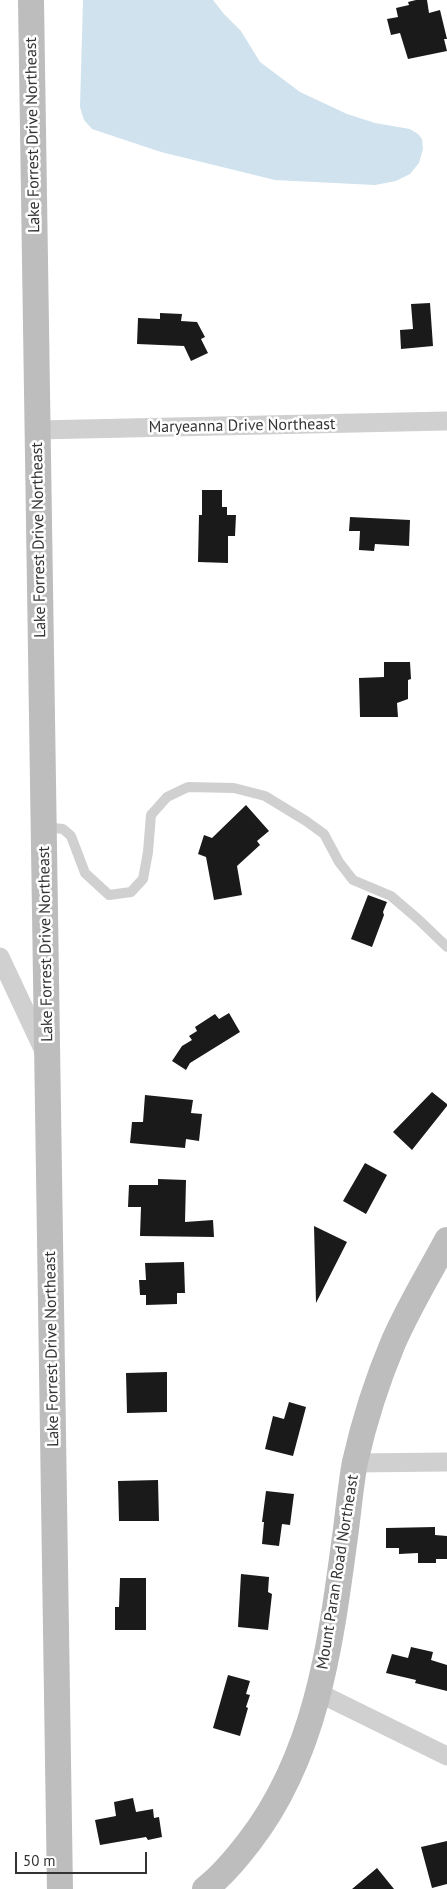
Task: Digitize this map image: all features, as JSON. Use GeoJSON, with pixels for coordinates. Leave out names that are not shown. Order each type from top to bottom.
{"type":"FeatureCollection","features":[{"type":"Feature","properties":{"kind":"street","name":"Lake Forrest Drive Northeast"},"geometry":{"type":"LineString","coordinates":[[31,0],[60,1889]]}},
{"type":"Feature","properties":{"kind":"street","name":"Maryeanna Drive Northeast"},"geometry":{"type":"LineString","coordinates":[[37,430],[447,421]]}},
{"type":"Feature","properties":{"kind":"street"},"geometry":{"type":"LineString","coordinates":[[0,957],[48,1059]]}},
{"type":"Feature","properties":{"kind":"street","name":"Mount Paran Road Northeast"},"geometry":{"type":"LineString","coordinates":[[205,1889],[232,1863],[261,1826],[286,1784],[306,1739],[319,1693],[336,1610],[355,1463],[371,1404],[393,1343],[447,1240]]}},
{"type":"Feature","properties":{"kind":"street"},"geometry":{"type":"LineString","coordinates":[[355,1463],[447,1462]]}},
{"type":"Feature","properties":{"kind":"street"},"geometry":{"type":"LineString","coordinates":[[319,1693],[447,1756]]}},
{"type":"Feature","properties":{"kind":"lane"},"geometry":{"type":"LineString","coordinates":[[44,827],[63,829],[71,836],[85,873],[109,895],[131,892],[142,879],[148,852],[151,814],[167,797],[188,787],[234,788],[265,796],[324,834],[339,862],[353,880],[391,896],[420,920],[447,947]]}},
{"type":"Feature","properties":{"kind":"water"},"geometry":{"type":"Polygon","coordinates":[[[83,0],[213,0],[241,31],[260,62],[300,92],[347,114],[375,123],[410,129],[418,134],[422,139],[423,149],[419,163],[410,174],[396,181],[375,185],[275,180],[161,152],[92,129],[84,120],[80,107],[83,0]]]}},
{"type":"Feature","properties":{"kind":"building"},"geometry":{"type":"Polygon","coordinates":[[[427,0],[429,13],[440,10],[447,39],[444,39],[447,51],[408,59],[400,33],[391,35],[387,19],[398,17],[396,8],[409,5],[408,2],[427,0]]]}},
{"type":"Feature","properties":{"kind":"building"},"geometry":{"type":"Polygon","coordinates":[[[430,303],[433,346],[401,349],[400,330],[413,329],[411,304],[430,303]]]}},
{"type":"Feature","properties":{"kind":"building"},"geometry":{"type":"Polygon","coordinates":[[[160,313],[182,314],[181,321],[197,322],[205,337],[201,339],[208,353],[191,361],[184,346],[137,344],[138,318],[160,319],[160,313]]]}},
{"type":"Feature","properties":{"kind":"building"},"geometry":{"type":"Polygon","coordinates":[[[202,490],[222,490],[222,507],[227,507],[227,515],[236,515],[235,536],[228,536],[228,563],[198,562],[199,515],[202,515],[202,490]]]}},
{"type":"Feature","properties":{"kind":"building"},"geometry":{"type":"Polygon","coordinates":[[[350,517],[410,520],[409,546],[375,544],[374,551],[359,550],[360,531],[349,531],[350,517]]]}},
{"type":"Feature","properties":{"kind":"building"},"geometry":{"type":"Polygon","coordinates":[[[384,662],[410,662],[411,679],[408,680],[408,699],[397,703],[398,717],[360,717],[359,678],[384,677],[384,662]]]}},
{"type":"Feature","properties":{"kind":"building"},"geometry":{"type":"Polygon","coordinates":[[[246,805],[269,831],[257,841],[260,845],[237,866],[242,895],[214,900],[206,857],[198,854],[204,835],[212,838],[246,805]]]}},
{"type":"Feature","properties":{"kind":"building"},"geometry":{"type":"Polygon","coordinates":[[[368,895],[387,902],[372,947],[351,939],[368,895]]]}},
{"type":"Feature","properties":{"kind":"building"},"geometry":{"type":"Polygon","coordinates":[[[229,1013],[240,1032],[190,1063],[186,1070],[172,1061],[182,1046],[192,1040],[189,1036],[197,1031],[195,1027],[215,1014],[219,1019],[229,1013]]]}},
{"type":"Feature","properties":{"kind":"building"},"geometry":{"type":"Polygon","coordinates":[[[432,1092],[447,1106],[412,1150],[393,1132],[432,1092]]]}},
{"type":"Feature","properties":{"kind":"building"},"geometry":{"type":"Polygon","coordinates":[[[145,1095],[193,1100],[191,1113],[202,1114],[199,1141],[186,1139],[185,1148],[130,1143],[132,1122],[143,1122],[145,1095]]]}},
{"type":"Feature","properties":{"kind":"building"},"geometry":{"type":"Polygon","coordinates":[[[365,1163],[387,1175],[366,1214],[343,1201],[365,1163]]]}},
{"type":"Feature","properties":{"kind":"building"},"geometry":{"type":"Polygon","coordinates":[[[158,1179],[186,1180],[185,1222],[213,1220],[214,1237],[140,1236],[141,1207],[128,1207],[129,1185],[158,1185],[158,1179]]]}},
{"type":"Feature","properties":{"kind":"building"},"geometry":{"type":"Polygon","coordinates":[[[314,1226],[347,1242],[316,1303],[314,1226]]]}},
{"type":"Feature","properties":{"kind":"building"},"geometry":{"type":"Polygon","coordinates":[[[184,1262],[185,1293],[177,1293],[177,1304],[146,1305],[146,1295],[140,1295],[139,1280],[146,1280],[145,1263],[184,1262]]]}},
{"type":"Feature","properties":{"kind":"building"},"geometry":{"type":"Polygon","coordinates":[[[167,1372],[167,1412],[127,1413],[126,1373],[167,1372]]]}},
{"type":"Feature","properties":{"kind":"building"},"geometry":{"type":"Polygon","coordinates":[[[289,1402],[306,1407],[293,1456],[265,1449],[273,1416],[284,1419],[289,1402]]]}},
{"type":"Feature","properties":{"kind":"building"},"geometry":{"type":"Polygon","coordinates":[[[158,1480],[159,1521],[119,1521],[118,1481],[158,1480]]]}},
{"type":"Feature","properties":{"kind":"building"},"geometry":{"type":"Polygon","coordinates":[[[266,1491],[294,1494],[290,1525],[282,1524],[279,1546],[262,1544],[264,1522],[262,1522],[266,1491]]]}},
{"type":"Feature","properties":{"kind":"building"},"geometry":{"type":"Polygon","coordinates":[[[435,1527],[435,1535],[447,1536],[447,1559],[436,1559],[436,1563],[418,1563],[418,1553],[399,1554],[399,1548],[386,1548],[386,1528],[435,1527]]]}},
{"type":"Feature","properties":{"kind":"building"},"geometry":{"type":"Polygon","coordinates":[[[241,1574],[269,1577],[268,1592],[272,1594],[268,1630],[238,1627],[241,1574]]]}},
{"type":"Feature","properties":{"kind":"building"},"geometry":{"type":"Polygon","coordinates":[[[120,1578],[146,1578],[146,1630],[115,1630],[115,1607],[119,1607],[120,1578]]]}},
{"type":"Feature","properties":{"kind":"building"},"geometry":{"type":"Polygon","coordinates":[[[411,1647],[433,1652],[431,1660],[447,1665],[447,1691],[415,1683],[416,1680],[386,1673],[392,1654],[408,1658],[411,1647]]]}},
{"type":"Feature","properties":{"kind":"building"},"geometry":{"type":"Polygon","coordinates":[[[228,1675],[250,1681],[246,1694],[250,1695],[246,1707],[248,1708],[240,1736],[213,1728],[228,1675]]]}},
{"type":"Feature","properties":{"kind":"building"},"geometry":{"type":"Polygon","coordinates":[[[133,1798],[136,1812],[153,1809],[154,1818],[159,1817],[162,1837],[148,1840],[146,1837],[100,1845],[95,1820],[116,1816],[114,1802],[133,1798]]]}},
{"type":"Feature","properties":{"kind":"building"},"geometry":{"type":"Polygon","coordinates":[[[447,1841],[447,1884],[432,1888],[421,1847],[447,1841]]]}},
{"type":"Feature","properties":{"kind":"building"},"geometry":{"type":"Polygon","coordinates":[[[377,1868],[394,1889],[352,1889],[377,1868]]]}}]}
